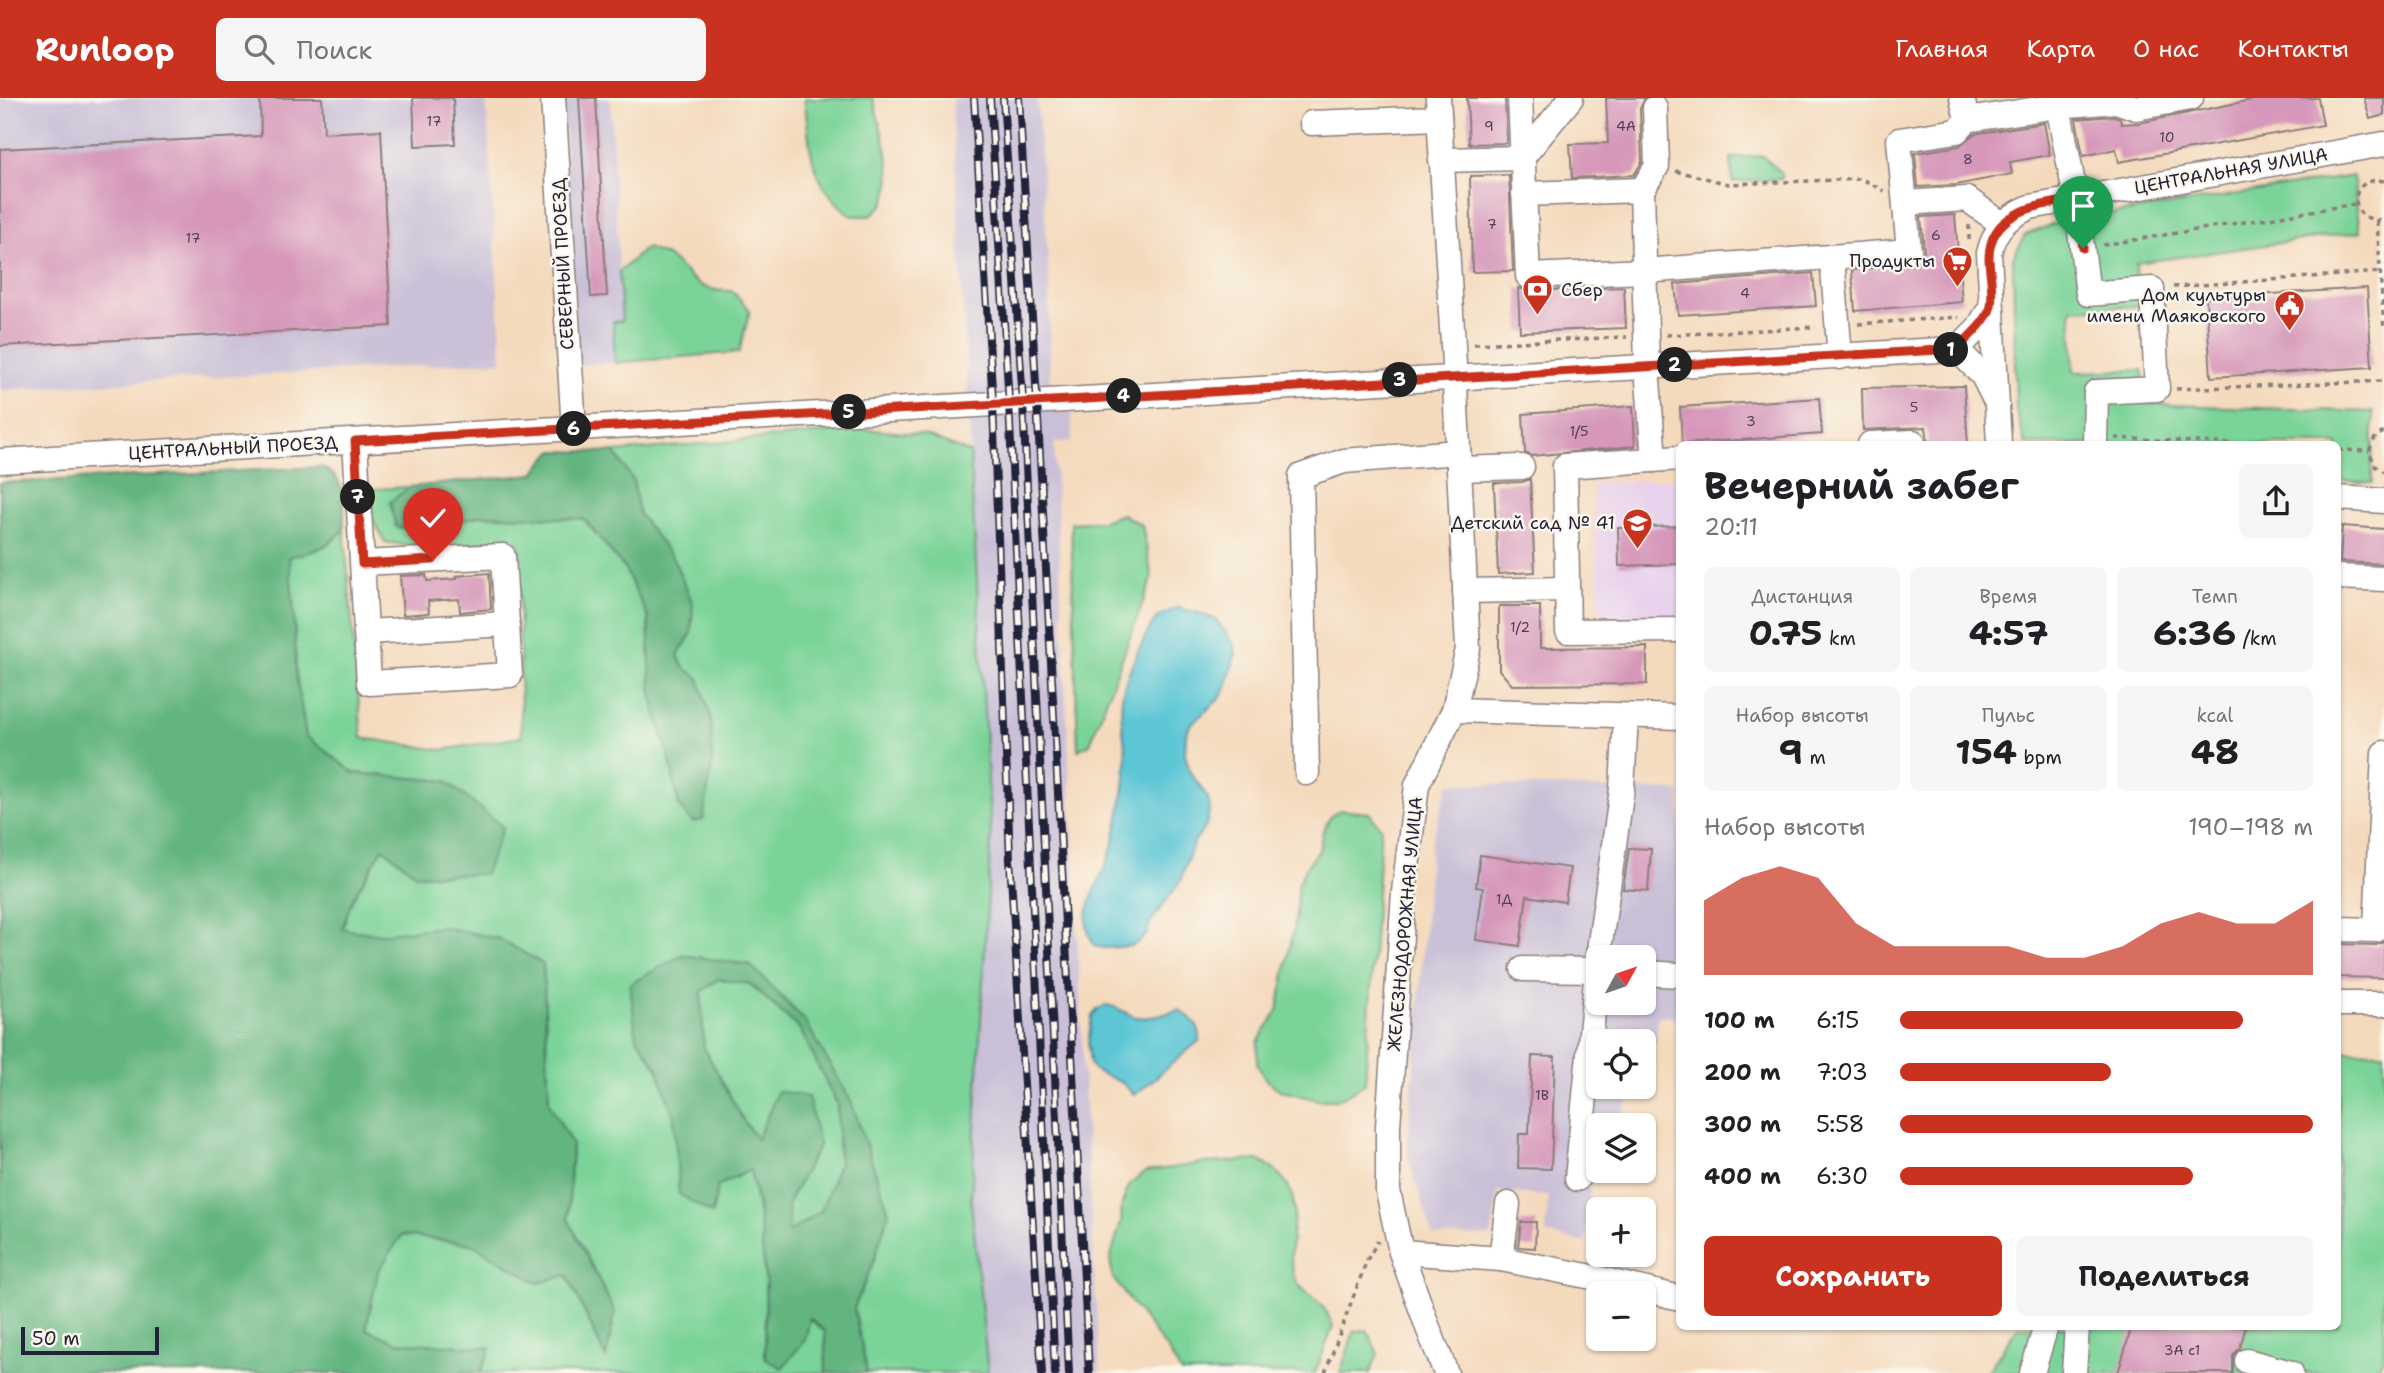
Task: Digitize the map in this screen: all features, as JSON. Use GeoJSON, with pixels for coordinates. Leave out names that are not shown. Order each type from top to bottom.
{"type":"FeatureCollection","features":[{"type":"Feature","properties":{"kind":"street","name":"СЕВЕРНЫЙ ПРОЕЗД"},"geometry":{"type":"LineString","coordinates":[[553,98],[573,429]]}},
{"type":"Feature","properties":{"kind":"street"},"geometry":{"type":"LineString","coordinates":[[1520,98],[1528,276],[1644,271],[1909,251],[1899,140],[1957,131],[1964,109],[2116,101],[2136,108],[2191,98]]}},
{"type":"Feature","properties":{"kind":"street"},"geometry":{"type":"LineString","coordinates":[[1441,160],[1522,158],[1571,98]]}},
{"type":"Feature","properties":{"kind":"street"},"geometry":{"type":"LineString","coordinates":[[2059,102],[2076,199],[2088,294],[2152,289],[2157,389],[2096,392],[2095,441]]}},
{"type":"Feature","properties":{"kind":"street"},"geometry":{"type":"LineString","coordinates":[[1312,123],[1438,108]]}},
{"type":"Feature","properties":{"kind":"street","name":"ЖЕЛЕЗНОДОРОЖНАЯ УЛИЦА"},"geometry":{"type":"LineString","coordinates":[[1438,108],[1468,649],[1454,710],[1417,785],[1406,879],[1388,1126],[1388,1191],[1401,1252],[1446,1373]]}},
{"type":"Feature","properties":{"kind":"street"},"geometry":{"type":"LineString","coordinates":[[1654,460],[1647,367],[1642,190],[1657,166],[1655,108]]}},
{"type":"Feature","properties":{"kind":"street","name":"ЦЕНТРАЛЬНАЯ УЛИЦА"},"geometry":{"type":"LineString","coordinates":[[2002,224],[2031,207],[2384,144]]}},
{"type":"Feature","properties":{"kind":"street"},"geometry":{"type":"LineString","coordinates":[[1524,194],[1642,190]]}},
{"type":"Feature","properties":{"kind":"street"},"geometry":{"type":"LineString","coordinates":[[1905,203],[1967,199],[2002,224],[1993,238],[1989,253],[1998,441]]}},
{"type":"Feature","properties":{"kind":"street"},"geometry":{"type":"LineString","coordinates":[[1832,258],[1840,357]]}},
{"type":"Feature","properties":{"kind":"street"},"geometry":{"type":"LineString","coordinates":[[1455,377],[1957,349],[1979,327],[1991,307]]}},
{"type":"Feature","properties":{"kind":"street"},"geometry":{"type":"LineString","coordinates":[[1957,349],[1983,376],[1995,400]]}},
{"type":"Feature","properties":{"kind":"street","name":"ЦЕНТРАЛЬНЫЙ ПРОЕЗД"},"geometry":{"type":"LineString","coordinates":[[0,461],[1455,377]]}},
{"type":"Feature","properties":{"kind":"street"},"geometry":{"type":"LineString","coordinates":[[355,441],[362,564],[369,683],[510,675],[503,556],[362,564]]}},
{"type":"Feature","properties":{"kind":"street"},"geometry":{"type":"LineString","coordinates":[[1676,458],[1565,466],[1568,631],[1676,630]]}},
{"type":"Feature","properties":{"kind":"street"},"geometry":{"type":"LineString","coordinates":[[1307,772],[1301,476],[1344,461],[1459,460],[1522,467]]}},
{"type":"Feature","properties":{"kind":"street"},"geometry":{"type":"LineString","coordinates":[[2341,498],[2384,501]]}},
{"type":"Feature","properties":{"kind":"street"},"geometry":{"type":"LineString","coordinates":[[2341,577],[2384,579]]}},
{"type":"Feature","properties":{"kind":"street"},"geometry":{"type":"LineString","coordinates":[[1465,591],[1567,589]]}},
{"type":"Feature","properties":{"kind":"street"},"geometry":{"type":"LineString","coordinates":[[366,632],[507,625]]}},
{"type":"Feature","properties":{"kind":"street"},"geometry":{"type":"LineString","coordinates":[[1454,710],[1676,717]]}},
{"type":"Feature","properties":{"kind":"street"},"geometry":{"type":"LineString","coordinates":[[1600,945],[1622,789],[1626,716]]}},
{"type":"Feature","properties":{"kind":"street"},"geometry":{"type":"LineString","coordinates":[[2341,929],[2375,930],[2382,851],[2384,753]]}},
{"type":"Feature","properties":{"kind":"street"},"geometry":{"type":"LineString","coordinates":[[1523,969],[1586,966]]}},
{"type":"Feature","properties":{"kind":"street"},"geometry":{"type":"LineString","coordinates":[[1656,974],[1676,975]]}},
{"type":"Feature","properties":{"kind":"street"},"geometry":{"type":"LineString","coordinates":[[2341,1004],[2384,1004]]}},
{"type":"Feature","properties":{"kind":"street"},"geometry":{"type":"LineString","coordinates":[[1577,1179],[1592,1015]]}},
{"type":"Feature","properties":{"kind":"street"},"geometry":{"type":"LineString","coordinates":[[1501,1259],[1508,1204]]}},
{"type":"Feature","properties":{"kind":"street"},"geometry":{"type":"LineString","coordinates":[[1401,1252],[1501,1259],[1676,1297]]}},
{"type":"Feature","properties":{"kind":"street"},"geometry":{"type":"LineString","coordinates":[[2032,1373],[2045,1330]]}},
{"type":"Feature","properties":{"kind":"street"},"geometry":{"type":"LineString","coordinates":[[2074,1373],[2077,1330]]}},
{"type":"Feature","properties":{"kind":"street"},"geometry":{"type":"LineString","coordinates":[[2247,1360],[2291,1373]]}},
{"type":"Feature","properties":{"kind":"path"},"geometry":{"type":"LineString","coordinates":[[1657,166],[1729,184],[1862,179],[1905,203]]}},
{"type":"Feature","properties":{"kind":"path"},"geometry":{"type":"LineString","coordinates":[[2367,175],[2368,181]]}},
{"type":"Feature","properties":{"kind":"path"},"geometry":{"type":"LineString","coordinates":[[2384,180],[2368,181],[2357,190],[2355,204],[2363,216],[2377,221],[2384,220]]}},
{"type":"Feature","properties":{"kind":"path"},"geometry":{"type":"LineString","coordinates":[[2083,248],[2355,204]]}},
{"type":"Feature","properties":{"kind":"path"},"geometry":{"type":"LineString","coordinates":[[2377,221],[2384,328]]}},
{"type":"Feature","properties":{"kind":"path"},"geometry":{"type":"LineString","coordinates":[[2378,236],[2384,235]]}},
{"type":"Feature","properties":{"kind":"path"},"geometry":{"type":"LineString","coordinates":[[2152,289],[2380,272]]}},
{"type":"Feature","properties":{"kind":"path"},"geometry":{"type":"LineString","coordinates":[[2157,389],[2384,381]]}},
{"type":"Feature","properties":{"kind":"path"},"geometry":{"type":"LineString","coordinates":[[2384,432],[2376,436],[2369,451],[2375,466],[2384,472]]}},
{"type":"Feature","properties":{"kind":"path"},"geometry":{"type":"LineString","coordinates":[[2341,450],[2369,451]]}},
{"type":"Feature","properties":{"kind":"path"},"geometry":{"type":"LineString","coordinates":[[1325,1373],[1367,1260],[1393,1214]]}},
{"type":"Feature","properties":{"kind":"shaded area"},"geometry":{"type":"Polygon","coordinates":[[[0,98],[486,98],[502,361],[0,390],[0,98]]]}},
{"type":"Feature","properties":{"kind":"shaded area"},"geometry":{"type":"Polygon","coordinates":[[[563,98],[610,98],[622,322],[613,323],[615,363],[578,365],[563,98]]]}},
{"type":"Feature","properties":{"kind":"shaded area"},"geometry":{"type":"Polygon","coordinates":[[[952,98],[1037,98],[1049,275],[1050,384],[1071,384],[1072,441],[1054,443],[1100,1373],[988,1373],[971,1200],[991,837],[952,98]]]}},
{"type":"Feature","properties":{"kind":"shaded area","name":"Детский сад № 41"},"geometry":{"type":"Polygon","coordinates":[[[1676,478],[1676,616],[1600,618],[1593,484],[1676,478]]]}},
{"type":"Feature","properties":{"kind":"shaded area"},"geometry":{"type":"Polygon","coordinates":[[[1449,783],[1676,791],[1676,1017],[1658,1016],[1656,1043],[1656,1029],[1586,1029],[1586,1099],[1628,1099],[1623,1113],[1586,1113],[1586,1183],[1591,1183],[1589,1197],[1586,1197],[1585,1243],[1546,1234],[1548,1196],[1498,1192],[1491,1236],[1433,1236],[1407,1153],[1431,843],[1449,783]]]}},
{"type":"Feature","properties":{"kind":"green space"},"geometry":{"type":"Polygon","coordinates":[[[804,98],[873,98],[887,152],[889,180],[888,193],[883,204],[871,216],[851,216],[836,202],[818,176],[811,149],[804,98]]]}},
{"type":"Feature","properties":{"kind":"green space"},"geometry":{"type":"Polygon","coordinates":[[[1762,156],[1782,173],[1782,179],[1732,182],[1731,158],[1762,156]]]}},
{"type":"Feature","properties":{"kind":"green space"},"geometry":{"type":"Polygon","coordinates":[[[2353,176],[2360,232],[2136,263],[2138,306],[2071,309],[2074,372],[2143,370],[2145,404],[2373,412],[2372,483],[2341,480],[2341,441],[2024,441],[2016,411],[2013,258],[2025,235],[2060,222],[2353,176]]]}},
{"type":"Feature","properties":{"kind":"green space"},"geometry":{"type":"Polygon","coordinates":[[[646,248],[668,257],[695,281],[709,289],[732,291],[750,310],[739,352],[615,363],[613,322],[622,321],[619,272],[646,248]]]}},
{"type":"Feature","properties":{"kind":"green space"},"geometry":{"type":"Polygon","coordinates":[[[865,429],[924,435],[970,453],[991,837],[971,1200],[988,1373],[867,1373],[854,1308],[873,1263],[889,1212],[805,1021],[750,965],[682,955],[636,1036],[657,1067],[674,1117],[679,1194],[718,1186],[750,1169],[762,1245],[765,1321],[809,1318],[825,1332],[826,1373],[480,1373],[491,1348],[396,1342],[366,1329],[378,1271],[401,1235],[472,1244],[538,1283],[567,1275],[606,1357],[615,1312],[568,1219],[572,1144],[549,1103],[543,964],[500,939],[443,927],[378,934],[342,929],[352,900],[383,848],[417,875],[446,781],[354,773],[305,736],[296,674],[289,557],[320,549],[344,529],[362,738],[442,750],[521,737],[519,542],[411,546],[385,542],[371,516],[374,489],[410,487],[390,502],[422,531],[482,515],[584,519],[625,569],[648,617],[651,689],[669,755],[679,806],[693,822],[703,820],[712,764],[711,719],[678,655],[691,634],[674,560],[639,514],[633,480],[614,452],[865,429]]]}},
{"type":"Feature","properties":{"kind":"green space"},"geometry":{"type":"Polygon","coordinates":[[[552,451],[614,452],[633,480],[639,514],[674,560],[693,604],[691,634],[678,655],[682,666],[699,678],[711,719],[712,764],[703,820],[692,822],[679,806],[669,755],[651,689],[648,617],[625,569],[584,519],[482,515],[422,531],[396,527],[390,502],[410,487],[533,474],[552,451]]]}},
{"type":"Feature","properties":{"kind":"green space"},"geometry":{"type":"Polygon","coordinates":[[[321,467],[336,478],[343,493],[344,529],[320,548],[289,557],[296,674],[306,736],[354,773],[446,781],[503,827],[485,874],[417,875],[383,848],[352,900],[342,929],[378,934],[443,927],[500,939],[543,964],[549,1103],[572,1144],[568,1219],[615,1312],[606,1358],[567,1275],[538,1283],[472,1244],[402,1235],[378,1271],[366,1329],[396,1342],[491,1348],[480,1373],[0,1373],[0,483],[321,467]]]}},
{"type":"Feature","properties":{"kind":"green space"},"geometry":{"type":"Polygon","coordinates":[[[1122,514],[1142,525],[1152,578],[1090,744],[1078,750],[1071,523],[1103,521],[1122,514]]]}},
{"type":"Feature","properties":{"kind":"green space"},"geometry":{"type":"Polygon","coordinates":[[[1340,810],[1369,813],[1381,828],[1365,1084],[1337,1100],[1318,1100],[1282,1091],[1266,1080],[1257,1064],[1258,1042],[1278,1010],[1296,915],[1298,884],[1306,867],[1319,851],[1323,831],[1331,816],[1340,810]]]}},
{"type":"Feature","properties":{"kind":"green space"},"geometry":{"type":"Polygon","coordinates":[[[682,955],[750,965],[805,1021],[851,1101],[889,1212],[873,1263],[854,1308],[867,1373],[826,1373],[825,1332],[810,1318],[805,1340],[782,1368],[765,1358],[766,1287],[758,1205],[750,1170],[718,1186],[712,1214],[679,1194],[674,1117],[657,1067],[636,1036],[630,984],[682,955]],[[718,979],[701,992],[704,1048],[743,1120],[757,1139],[778,1091],[808,1097],[819,1145],[788,1203],[789,1232],[821,1211],[839,1164],[837,1104],[800,1029],[750,984],[718,979]]]}},
{"type":"Feature","properties":{"kind":"green space"},"geometry":{"type":"Polygon","coordinates":[[[718,978],[750,984],[800,1029],[837,1104],[839,1164],[821,1211],[788,1233],[788,1203],[819,1145],[757,1140],[743,1120],[704,1048],[701,992],[718,978]]]}},
{"type":"Feature","properties":{"kind":"green space"},"geometry":{"type":"Polygon","coordinates":[[[2341,1051],[2384,1052],[2384,1358],[2370,1373],[1987,1373],[2016,1330],[2341,1330],[2341,1051]]]}},
{"type":"Feature","properties":{"kind":"green space"},"geometry":{"type":"Polygon","coordinates":[[[1258,1160],[1277,1173],[1288,1186],[1293,1201],[1291,1248],[1296,1280],[1301,1288],[1323,1307],[1333,1326],[1315,1373],[1181,1373],[1169,1352],[1113,1278],[1110,1259],[1121,1222],[1122,1203],[1130,1184],[1145,1172],[1203,1163],[1258,1160]]]}},
{"type":"Feature","properties":{"kind":"green space"},"geometry":{"type":"Polygon","coordinates":[[[1367,1330],[1378,1354],[1370,1373],[1340,1373],[1354,1331],[1367,1330]]]}},
{"type":"Feature","properties":{"kind":"water"},"geometry":{"type":"Polygon","coordinates":[[[1177,608],[1216,620],[1233,643],[1236,653],[1225,690],[1219,699],[1190,725],[1186,734],[1185,754],[1190,772],[1208,798],[1210,807],[1206,826],[1194,842],[1180,882],[1150,923],[1147,934],[1131,946],[1095,946],[1089,934],[1088,912],[1112,847],[1121,807],[1126,757],[1121,713],[1126,680],[1152,624],[1159,616],[1177,608]]]}},
{"type":"Feature","properties":{"kind":"water"},"geometry":{"type":"Polygon","coordinates":[[[1106,1005],[1139,1017],[1179,1010],[1194,1022],[1199,1030],[1200,1040],[1135,1095],[1121,1082],[1095,1071],[1090,1064],[1088,1044],[1092,1016],[1106,1005]]]}},
{"type":"Feature","properties":{"kind":"building"},"geometry":{"type":"Polygon","coordinates":[[[260,98],[322,98],[324,133],[381,130],[391,326],[0,346],[0,149],[261,136],[260,98]]]}},
{"type":"Feature","properties":{"kind":"building"},"geometry":{"type":"Polygon","coordinates":[[[413,98],[453,98],[455,144],[415,146],[413,98]]]}},
{"type":"Feature","properties":{"kind":"building"},"geometry":{"type":"Polygon","coordinates":[[[579,98],[596,98],[607,296],[591,297],[579,98]]]}},
{"type":"Feature","properties":{"kind":"building"},"geometry":{"type":"Polygon","coordinates":[[[1467,98],[1505,98],[1507,143],[1469,144],[1467,98]]]}},
{"type":"Feature","properties":{"kind":"building"},"geometry":{"type":"Polygon","coordinates":[[[1606,98],[1645,98],[1640,109],[1642,162],[1634,175],[1572,178],[1570,144],[1608,143],[1606,98]]]}},
{"type":"Feature","properties":{"kind":"building"},"geometry":{"type":"Polygon","coordinates":[[[2261,98],[2318,98],[2323,125],[2119,162],[2116,149],[2083,156],[2076,119],[2114,116],[2120,118],[2121,124],[2139,123],[2261,98]]]}},
{"type":"Feature","properties":{"kind":"building"},"geometry":{"type":"Polygon","coordinates":[[[2364,98],[2384,98],[2384,115],[2370,119],[2364,98]]]}},
{"type":"Feature","properties":{"kind":"building"},"geometry":{"type":"Polygon","coordinates":[[[2044,123],[2050,155],[2010,162],[2012,174],[1956,185],[1918,187],[1915,153],[1959,146],[1974,134],[2044,123]]]}},
{"type":"Feature","properties":{"kind":"building"},"geometry":{"type":"Polygon","coordinates":[[[1509,175],[1513,271],[1472,272],[1470,176],[1509,175]]]}},
{"type":"Feature","properties":{"kind":"building"},"geometry":{"type":"Polygon","coordinates":[[[1955,215],[1962,302],[1855,311],[1852,270],[1917,264],[1924,250],[1921,217],[1955,215]]]}},
{"type":"Feature","properties":{"kind":"building"},"geometry":{"type":"Polygon","coordinates":[[[1813,273],[1816,306],[1678,315],[1675,284],[1813,273]]]}},
{"type":"Feature","properties":{"kind":"building"},"geometry":{"type":"Polygon","coordinates":[[[1624,287],[1626,328],[1520,332],[1518,288],[1529,291],[1624,287]]]}},
{"type":"Feature","properties":{"kind":"building","name":"Дом культуры имени Маяковского"},"geometry":{"type":"Polygon","coordinates":[[[2367,288],[2372,367],[2211,377],[2206,298],[2367,288]]]}},
{"type":"Feature","properties":{"kind":"building"},"geometry":{"type":"Polygon","coordinates":[[[1964,386],[1968,441],[1928,441],[1926,427],[1863,430],[1862,388],[1964,386]]]}},
{"type":"Feature","properties":{"kind":"building"},"geometry":{"type":"Polygon","coordinates":[[[1819,398],[1822,434],[1724,441],[1682,441],[1680,407],[1819,398]]]}},
{"type":"Feature","properties":{"kind":"building"},"geometry":{"type":"Polygon","coordinates":[[[1633,406],[1635,446],[1531,456],[1525,453],[1523,414],[1633,406]]]}},
{"type":"Feature","properties":{"kind":"building"},"geometry":{"type":"Polygon","coordinates":[[[1530,479],[1535,572],[1498,574],[1494,483],[1530,479]]]}},
{"type":"Feature","properties":{"kind":"building"},"geometry":{"type":"Polygon","coordinates":[[[1676,526],[1676,564],[1619,566],[1618,528],[1676,526]]]}},
{"type":"Feature","properties":{"kind":"building"},"geometry":{"type":"Polygon","coordinates":[[[2342,526],[2384,529],[2384,564],[2341,562],[2342,526]]]}},
{"type":"Feature","properties":{"kind":"building"},"geometry":{"type":"Polygon","coordinates":[[[489,573],[491,609],[460,612],[459,599],[428,601],[429,613],[403,615],[400,576],[426,575],[427,581],[489,573]]]}},
{"type":"Feature","properties":{"kind":"building"},"geometry":{"type":"Polygon","coordinates":[[[1499,606],[1540,606],[1540,648],[1647,647],[1647,684],[1512,685],[1499,670],[1499,606]]]}},
{"type":"Feature","properties":{"kind":"building"},"geometry":{"type":"Polygon","coordinates":[[[1629,848],[1651,849],[1648,891],[1623,889],[1629,848]]]}},
{"type":"Feature","properties":{"kind":"building"},"geometry":{"type":"Polygon","coordinates":[[[1480,855],[1570,868],[1565,902],[1527,896],[1520,946],[1476,940],[1483,888],[1476,887],[1480,855]]]}},
{"type":"Feature","properties":{"kind":"building"},"geometry":{"type":"Polygon","coordinates":[[[2384,942],[2384,978],[2341,977],[2341,944],[2376,945],[2384,942]]]}},
{"type":"Feature","properties":{"kind":"building"},"geometry":{"type":"Polygon","coordinates":[[[1532,1056],[1555,1057],[1551,1169],[1518,1168],[1519,1134],[1529,1134],[1532,1056]]]}},
{"type":"Feature","properties":{"kind":"building"},"geometry":{"type":"Polygon","coordinates":[[[1521,1222],[1536,1222],[1535,1248],[1518,1247],[1521,1222]]]}},
{"type":"Feature","properties":{"kind":"building"},"geometry":{"type":"Polygon","coordinates":[[[2131,1330],[2245,1330],[2240,1348],[2233,1356],[2233,1373],[2118,1373],[2131,1330]]]}},
{"type":"Feature","properties":{"kind":"railway"},"geometry":{"type":"LineString","coordinates":[[974,98],[993,404],[1010,860],[1042,1373]]}},
{"type":"Feature","properties":{"kind":"railway"},"geometry":{"type":"LineString","coordinates":[[990,98],[1009,403],[1055,1373]]}},
{"type":"Feature","properties":{"kind":"railway"},"geometry":{"type":"LineString","coordinates":[[1003,98],[1023,402],[1069,1373]]}},
{"type":"Feature","properties":{"kind":"railway"},"geometry":{"type":"LineString","coordinates":[[1019,98],[1089,1373]]}},
{"type":"Feature","properties":{"kind":"place","name":"Продукты"},"geometry":{"type":"Point","coordinates":[1958,288]}},
{"type":"Feature","properties":{"kind":"place","name":"Сбер"},"geometry":{"type":"Point","coordinates":[1538,317]}},
{"type":"Feature","properties":{"kind":"place","name":"Дом культуры имени Маяковского"},"geometry":{"type":"Point","coordinates":[2289,332]}},
{"type":"Feature","properties":{"kind":"place","name":"Детский сад № 41"},"geometry":{"type":"Point","coordinates":[1638,550]}},
{"type":"Feature","properties":{"kind":"route"},"geometry":{"type":"LineString","coordinates":[[433,560],[362,564],[355,441],[1957,349],[1979,327],[1991,307],[1989,253],[1993,238],[2002,224],[2031,207],[2076,199],[2083,248]]}}]}
